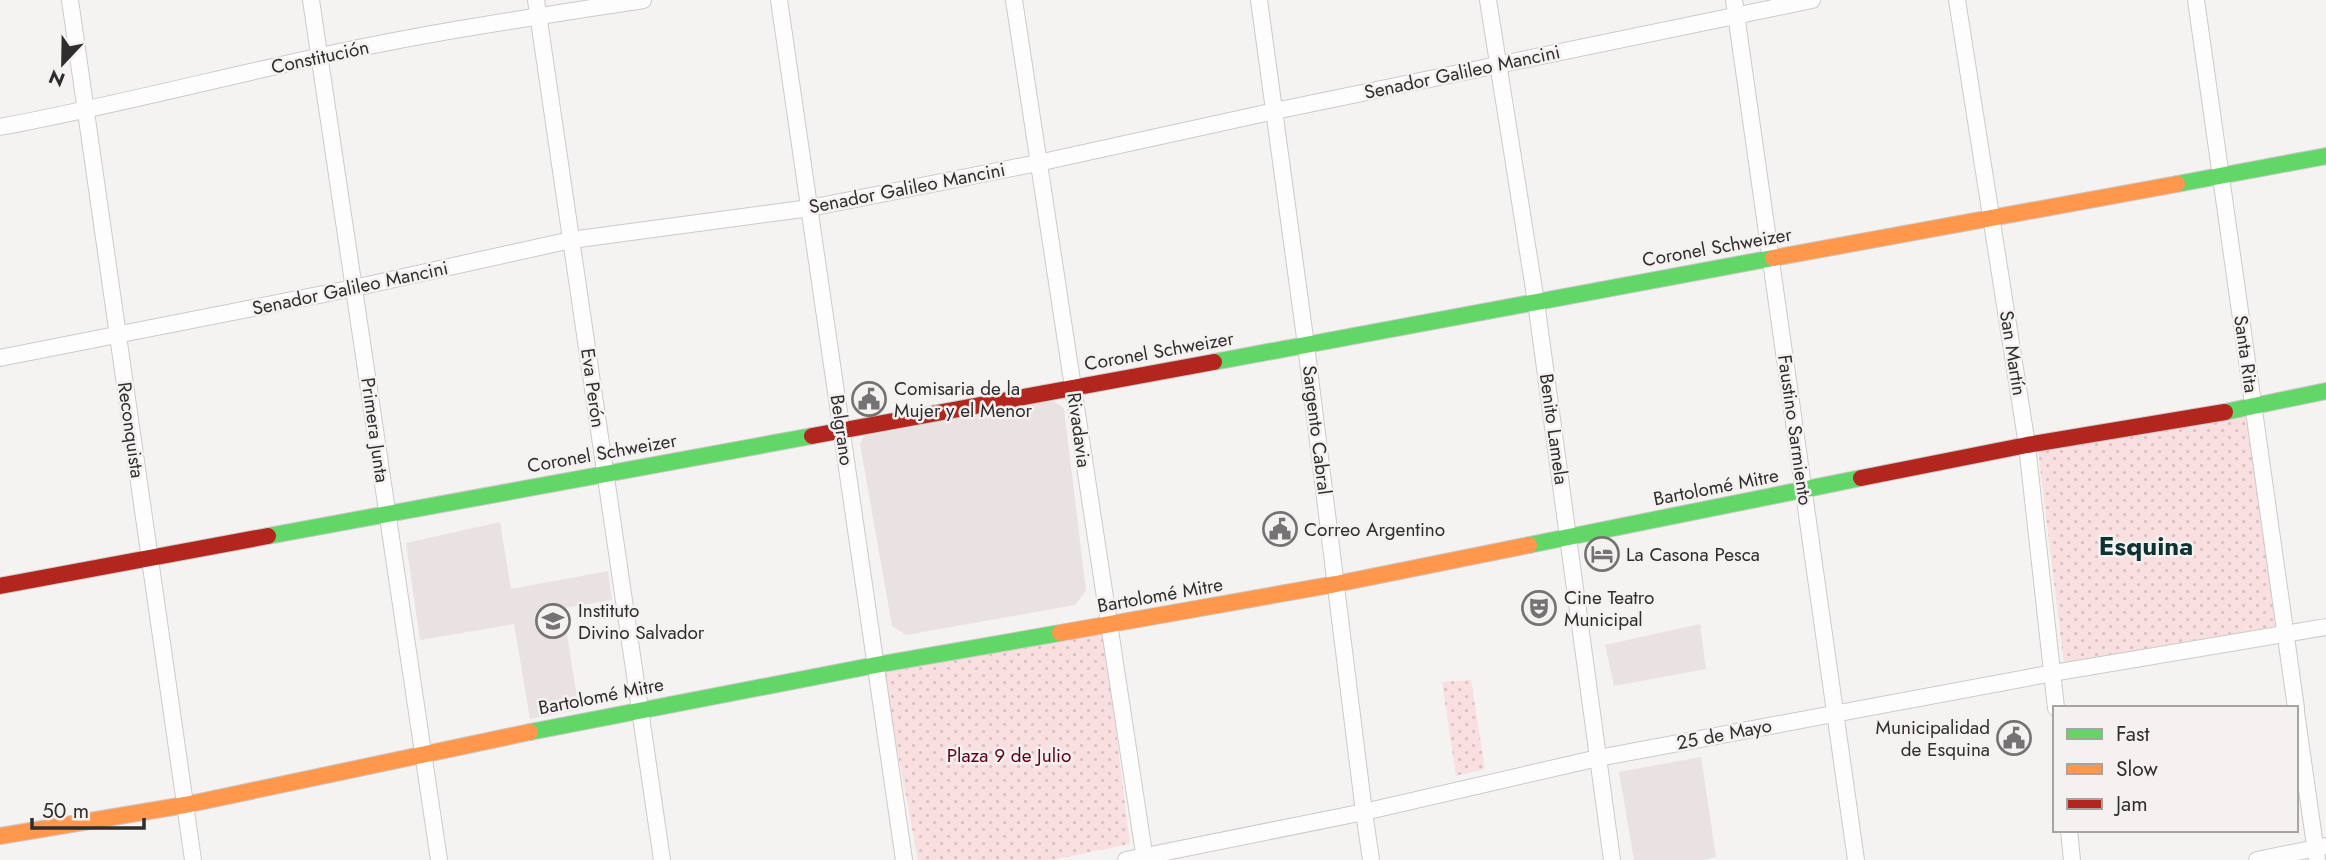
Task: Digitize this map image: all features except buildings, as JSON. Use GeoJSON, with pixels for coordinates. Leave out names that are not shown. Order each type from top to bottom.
{"type":"FeatureCollection","features":[{"type":"Feature","properties":{"kind":"street","name":"Reconquista"},"geometry":{"type":"LineString","coordinates":[[70,0],[193,860]]}},
{"type":"Feature","properties":{"kind":"street","name":"Primera Junta"},"geometry":{"type":"LineString","coordinates":[[311,0],[439,860]]}},
{"type":"Feature","properties":{"kind":"street","name":"Constitución"},"geometry":{"type":"LineString","coordinates":[[0,127],[86,111],[537,8],[642,0]]}},
{"type":"Feature","properties":{"kind":"street","name":"Belgrano"},"geometry":{"type":"LineString","coordinates":[[779,0],[904,860]]}},
{"type":"Feature","properties":{"kind":"street","name":"Rivadavia"},"geometry":{"type":"LineString","coordinates":[[1014,0],[1145,858]]}},
{"type":"Feature","properties":{"kind":"street","name":"Sargento Cabral"},"geometry":{"type":"LineString","coordinates":[[1259,0],[1371,860]]}},
{"type":"Feature","properties":{"kind":"street","name":"Benito Lamela"},"geometry":{"type":"LineString","coordinates":[[1488,0],[1536,302],[1612,860]]}},
{"type":"Feature","properties":{"kind":"street","name":"Senador Galileo Mancini"},"geometry":{"type":"LineString","coordinates":[[0,358],[354,288],[571,240],[810,208],[1038,163],[1498,65],[1735,8],[1812,0]]}},
{"type":"Feature","properties":{"kind":"street","name":"San Martín"},"geometry":{"type":"LineString","coordinates":[[1957,0],[2027,445],[2056,706]]}},
{"type":"Feature","properties":{"kind":"street","name":"Santa Rita"},"geometry":{"type":"LineString","coordinates":[[2196,0],[2295,706]]}},
{"type":"Feature","properties":{"kind":"street","name":"Eva Perón"},"geometry":{"type":"LineString","coordinates":[[537,8],[662,860]]}},
{"type":"Feature","properties":{"kind":"street","name":"Faustino Sarmiento"},"geometry":{"type":"LineString","coordinates":[[1735,8],[1856,860]]}},
{"type":"Feature","properties":{"kind":"street","name":"Coronel Schweizer"},"geometry":{"type":"LineString","coordinates":[[0,586],[2326,156]]}},
{"type":"Feature","properties":{"kind":"street","name":"Bartolomé Mitre"},"geometry":{"type":"LineString","coordinates":[[0,836],[185,805],[423,753],[641,710],[876,665],[1336,584],[2027,445],[2253,407],[2326,391]]}},
{"type":"Feature","properties":{"kind":"street","name":"25 de Mayo"},"geometry":{"type":"LineString","coordinates":[[1126,860],[1364,812],[1598,758],[2053,673],[2326,627]]}},
{"type":"Feature","properties":{"kind":"street","name":"Santa Rita"},"geometry":{"type":"LineString","coordinates":[[2298,722],[2319,851]]}},
{"type":"Feature","properties":{"kind":"street"},"geometry":{"type":"LineString","coordinates":[[2069,832],[2073,860]]}},
{"type":"Feature","properties":{"kind":"street"},"geometry":{"type":"LineString","coordinates":[[2256,860],[2319,851]]}},
{"type":"Feature","properties":{"kind":"shaded area"},"geometry":{"type":"Polygon","coordinates":[[[1053,400],[1064,409],[1086,591],[1075,605],[906,635],[892,626],[860,444],[864,436],[1053,400]]]}},
{"type":"Feature","properties":{"kind":"shaded area"},"geometry":{"type":"Polygon","coordinates":[[[500,522],[511,589],[608,571],[612,600],[563,608],[579,710],[530,719],[514,624],[420,640],[406,543],[500,522]]]}},
{"type":"Feature","properties":{"kind":"shaded area"},"geometry":{"type":"Polygon","coordinates":[[[1700,624],[1706,669],[1614,686],[1605,645],[1700,624]]]}},
{"type":"Feature","properties":{"kind":"shaded area"},"geometry":{"type":"Polygon","coordinates":[[[1701,757],[1716,857],[1703,860],[1634,860],[1619,772],[1701,757]]]}},
{"type":"Feature","properties":{"kind":"green space"},"geometry":{"type":"Polygon","coordinates":[[[2248,415],[2276,626],[2064,665],[2038,450],[2248,415]]]}},
{"type":"Feature","properties":{"kind":"green space","name":"Plaza 9 de Julio"},"geometry":{"type":"Polygon","coordinates":[[[1104,633],[1130,844],[1052,860],[918,860],[882,669],[1104,633]]]}},
{"type":"Feature","properties":{"kind":"green space"},"geometry":{"type":"Polygon","coordinates":[[[1471,680],[1485,769],[1456,776],[1442,682],[1471,680]]]}},
{"type":"Feature","properties":{"kind":"traffic: fast"},"geometry":{"type":"LineString","coordinates":[[2177,184],[2326,156]]}},
{"type":"Feature","properties":{"kind":"traffic: fast"},"geometry":{"type":"LineString","coordinates":[[1214,362],[1773,258]]}},
{"type":"Feature","properties":{"kind":"traffic: fast"},"geometry":{"type":"LineString","coordinates":[[2225,412],[2326,391]]}},
{"type":"Feature","properties":{"kind":"traffic: fast"},"geometry":{"type":"LineString","coordinates":[[268,536],[812,436]]}},
{"type":"Feature","properties":{"kind":"traffic: fast"},"geometry":{"type":"LineString","coordinates":[[1529,545],[1861,478]]}},
{"type":"Feature","properties":{"kind":"traffic: fast"},"geometry":{"type":"LineString","coordinates":[[530,732],[876,665],[1060,633]]}},
{"type":"Feature","properties":{"kind":"traffic: slow"},"geometry":{"type":"LineString","coordinates":[[1773,258],[2177,184]]}},
{"type":"Feature","properties":{"kind":"traffic: slow"},"geometry":{"type":"LineString","coordinates":[[1060,633],[1336,584],[1529,545]]}},
{"type":"Feature","properties":{"kind":"traffic: slow"},"geometry":{"type":"LineString","coordinates":[[0,836],[185,805],[530,732]]}},
{"type":"Feature","properties":{"kind":"traffic: jam"},"geometry":{"type":"LineString","coordinates":[[812,436],[1214,362]]}},
{"type":"Feature","properties":{"kind":"traffic: jam"},"geometry":{"type":"LineString","coordinates":[[1861,478],[2027,445],[2225,412]]}},
{"type":"Feature","properties":{"kind":"traffic: jam"},"geometry":{"type":"LineString","coordinates":[[0,586],[268,536]]}},
{"type":"Feature","properties":{"kind":"place","name":"Comisaria de la Mujer y el Menor"},"geometry":{"type":"Point","coordinates":[869,399]}},
{"type":"Feature","properties":{"kind":"place","name":"Correo Argentino"},"geometry":{"type":"Point","coordinates":[1280,529]}},
{"type":"Feature","properties":{"kind":"place","name":"La Casona Pesca"},"geometry":{"type":"Point","coordinates":[1602,554]}},
{"type":"Feature","properties":{"kind":"place","name":"Cine Teatro Municipal"},"geometry":{"type":"Point","coordinates":[1539,608]}},
{"type":"Feature","properties":{"kind":"place","name":"Instituto Divino Salvador"},"geometry":{"type":"Point","coordinates":[553,621]}},
{"type":"Feature","properties":{"kind":"place","name":"Municipalidad de Esquina"},"geometry":{"type":"Point","coordinates":[2014,738]}},
{"type":"Feature","properties":{"kind":"district","name":"Esquina"},"geometry":{"type":"Point","coordinates":[2146,546]}}]}
